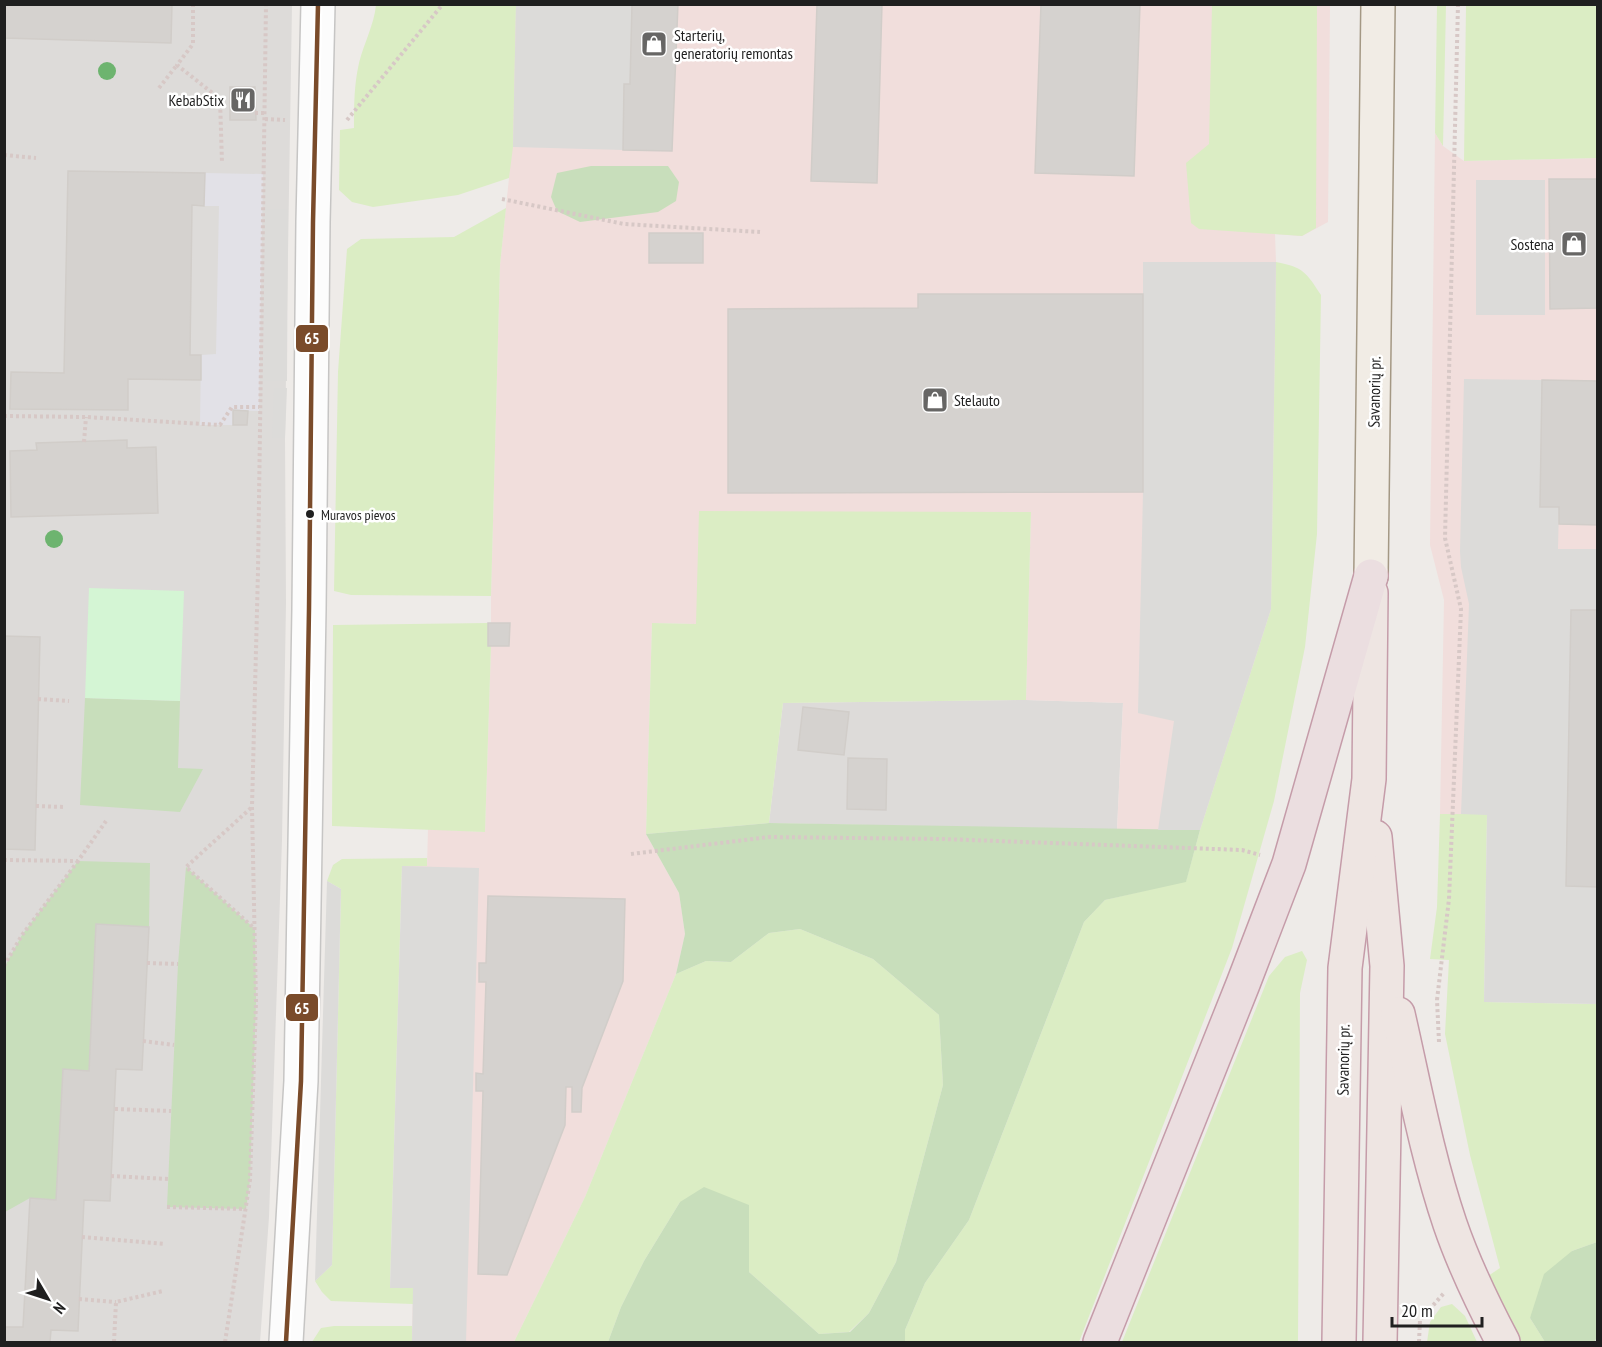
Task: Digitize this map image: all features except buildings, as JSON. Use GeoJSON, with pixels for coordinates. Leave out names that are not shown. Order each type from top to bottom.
{"type":"FeatureCollection","features":[{"type":"Feature","properties":{"kind":"highway","name":"Savanorių pr."},"geometry":{"type":"LineString","coordinates":[[1371,576],[1369,779],[1387,966],[1380,1342]]}},
{"type":"Feature","properties":{"kind":"highway"},"geometry":{"type":"LineString","coordinates":[[1100,1342],[1289,864],[1371,576]]}},
{"type":"Feature","properties":{"kind":"highway","name":"Savanorių pr."},"geometry":{"type":"LineString","coordinates":[[1339,1342],[1345,968],[1369,779]]}},
{"type":"Feature","properties":{"kind":"highway"},"geometry":{"type":"LineString","coordinates":[[1387,966],[1434,1171],[1450,1224],[1470,1275],[1503,1342]]}},
{"type":"Feature","properties":{"kind":"main road","name":"Savanorių pr."},"geometry":{"type":"LineString","coordinates":[[1371,576],[1378,4]]}},
{"type":"Feature","properties":{"kind":"street"},"geometry":{"type":"LineString","coordinates":[[286,1342],[302,1081],[313,211],[318,4]]}},
{"type":"Feature","properties":{"kind":"path"},"geometry":{"type":"LineString","coordinates":[[159,88],[193,44],[194,4]]}},
{"type":"Feature","properties":{"kind":"path"},"geometry":{"type":"LineString","coordinates":[[225,1342],[250,1180],[256,1002],[252,807],[258,571],[266,4]]}},
{"type":"Feature","properties":{"kind":"path"},"geometry":{"type":"LineString","coordinates":[[348,120],[443,4]]}},
{"type":"Feature","properties":{"kind":"path"},"geometry":{"type":"LineString","coordinates":[[1439,1046],[1437,1000],[1449,899],[1461,609],[1445,537],[1458,4]]}},
{"type":"Feature","properties":{"kind":"path"},"geometry":{"type":"LineString","coordinates":[[177,65],[220,99],[222,163]]}},
{"type":"Feature","properties":{"kind":"path"},"geometry":{"type":"LineString","coordinates":[[255,113],[265,113]]}},
{"type":"Feature","properties":{"kind":"path"},"geometry":{"type":"LineString","coordinates":[[4,155],[36,158]]}},
{"type":"Feature","properties":{"kind":"path"},"geometry":{"type":"LineString","coordinates":[[502,199],[624,224],[760,232]]}},
{"type":"Feature","properties":{"kind":"path"},"geometry":{"type":"LineString","coordinates":[[4,416],[86,417],[220,425],[232,407],[259,407]]}},
{"type":"Feature","properties":{"kind":"path"},"geometry":{"type":"LineString","coordinates":[[84,442],[86,417]]}},
{"type":"Feature","properties":{"kind":"path"},"geometry":{"type":"LineString","coordinates":[[38,699],[69,701]]}},
{"type":"Feature","properties":{"kind":"path"},"geometry":{"type":"LineString","coordinates":[[36,806],[64,807]]}},
{"type":"Feature","properties":{"kind":"path"},"geometry":{"type":"LineString","coordinates":[[252,807],[186,867],[255,929]]}},
{"type":"Feature","properties":{"kind":"path"},"geometry":{"type":"LineString","coordinates":[[4,966],[22,935],[106,821]]}},
{"type":"Feature","properties":{"kind":"path"},"geometry":{"type":"LineString","coordinates":[[631,854],[769,837],[943,839],[1242,850],[1289,864]]}},
{"type":"Feature","properties":{"kind":"path"},"geometry":{"type":"LineString","coordinates":[[4,861],[78,861]]}},
{"type":"Feature","properties":{"kind":"path"},"geometry":{"type":"LineString","coordinates":[[147,963],[178,964]]}},
{"type":"Feature","properties":{"kind":"path"},"geometry":{"type":"LineString","coordinates":[[143,1041],[174,1045]]}},
{"type":"Feature","properties":{"kind":"path"},"geometry":{"type":"LineString","coordinates":[[115,1109],[171,1111]]}},
{"type":"Feature","properties":{"kind":"path"},"geometry":{"type":"LineString","coordinates":[[111,1176],[168,1179]]}},
{"type":"Feature","properties":{"kind":"path"},"geometry":{"type":"LineString","coordinates":[[167,1207],[246,1209]]}},
{"type":"Feature","properties":{"kind":"path"},"geometry":{"type":"LineString","coordinates":[[82,1237],[165,1244]]}},
{"type":"Feature","properties":{"kind":"path"},"geometry":{"type":"LineString","coordinates":[[1419,1342],[1420,1320],[1442,1295],[1470,1275]]}},
{"type":"Feature","properties":{"kind":"path"},"geometry":{"type":"LineString","coordinates":[[79,1299],[116,1302],[163,1291]]}},
{"type":"Feature","properties":{"kind":"path"},"geometry":{"type":"LineString","coordinates":[[114,1342],[116,1302]]}},
{"type":"Feature","properties":{"kind":"shaded area"},"geometry":{"type":"Polygon","coordinates":[[[5,5],[292,5],[285,438],[286,603],[282,840],[269,1217],[260,1342],[5,1342],[5,5]]]}},
{"type":"Feature","properties":{"kind":"shaded area"},"geometry":{"type":"Polygon","coordinates":[[[516,5],[1330,5],[1328,222],[1302,236],[1275,234],[1271,609],[1200,830],[1117,830],[1123,703],[1026,700],[1031,512],[696,624],[652,623],[646,834],[679,893],[685,934],[676,974],[585,1197],[514,1342],[412,1342],[413,1288],[402,866],[427,866],[428,829],[485,832],[500,265],[509,178],[516,5]]]}},
{"type":"Feature","properties":{"kind":"shaded area"},"geometry":{"type":"Polygon","coordinates":[[[516,5],[632,5],[630,84],[624,84],[623,150],[513,147],[516,5]]]}},
{"type":"Feature","properties":{"kind":"shaded area"},"geometry":{"type":"Polygon","coordinates":[[[1435,133],[1443,146],[1464,161],[1597,158],[1597,1004],[1487,814],[1440,814],[1444,600],[1430,545],[1435,133]]]}},
{"type":"Feature","properties":{"kind":"shaded area"},"geometry":{"type":"Polygon","coordinates":[[[205,173],[263,174],[259,411],[233,410],[233,425],[200,425],[201,355],[216,354],[219,206],[204,206],[205,173]]]}},
{"type":"Feature","properties":{"kind":"shaded area"},"geometry":{"type":"Polygon","coordinates":[[[1476,180],[1545,180],[1545,315],[1476,315],[1476,180]]]}},
{"type":"Feature","properties":{"kind":"shaded area"},"geometry":{"type":"Polygon","coordinates":[[[262,209],[288,209],[287,381],[259,381],[262,209]]]}},
{"type":"Feature","properties":{"kind":"shaded area"},"geometry":{"type":"Polygon","coordinates":[[[1143,262],[1276,262],[1271,609],[1200,830],[1158,830],[1174,721],[1138,713],[1143,492],[1143,262]]]}},
{"type":"Feature","properties":{"kind":"shaded area"},"geometry":{"type":"Polygon","coordinates":[[[1464,379],[1542,380],[1540,506],[1559,507],[1558,549],[1597,549],[1597,610],[1571,610],[1566,886],[1597,887],[1597,1004],[1484,1002],[1487,815],[1461,814],[1469,604],[1460,551],[1464,379]]]}},
{"type":"Feature","properties":{"kind":"shaded area"},"geometry":{"type":"Polygon","coordinates":[[[274,388],[287,388],[285,438],[272,438],[274,388]]]}},
{"type":"Feature","properties":{"kind":"shaded area"},"geometry":{"type":"Polygon","coordinates":[[[1026,700],[1123,703],[1117,830],[769,823],[783,703],[1026,700]]]}},
{"type":"Feature","properties":{"kind":"shaded area"},"geometry":{"type":"Polygon","coordinates":[[[402,866],[479,868],[466,1342],[412,1342],[413,1288],[390,1288],[402,866]]]}},
{"type":"Feature","properties":{"kind":"shaded area"},"geometry":{"type":"Polygon","coordinates":[[[327,881],[341,889],[332,1265],[315,1281],[327,881]]]}},
{"type":"Feature","properties":{"kind":"green space"},"geometry":{"type":"Polygon","coordinates":[[[376,5],[516,5],[513,147],[509,178],[458,195],[373,207],[352,202],[339,190],[340,130],[354,128],[357,71],[376,5]]]}},
{"type":"Feature","properties":{"kind":"green space"},"geometry":{"type":"Polygon","coordinates":[[[1212,5],[1317,5],[1316,228],[1302,236],[1199,229],[1191,223],[1186,163],[1209,144],[1212,5]]]}},
{"type":"Feature","properties":{"kind":"green space"},"geometry":{"type":"Polygon","coordinates":[[[1437,5],[1446,5],[1443,146],[1435,133],[1437,5]]]}},
{"type":"Feature","properties":{"kind":"green space"},"geometry":{"type":"Polygon","coordinates":[[[1466,5],[1597,5],[1597,158],[1464,161],[1466,5]]]}},
{"type":"Feature","properties":{"kind":"green space"},"geometry":{"type":"Polygon","coordinates":[[[591,166],[668,166],[679,182],[676,201],[658,212],[580,222],[557,211],[551,197],[557,173],[591,166]]]}},
{"type":"Feature","properties":{"kind":"green space"},"geometry":{"type":"Polygon","coordinates":[[[506,208],[500,265],[491,596],[351,595],[334,591],[338,372],[347,249],[361,239],[454,237],[506,208]]]}},
{"type":"Feature","properties":{"kind":"green space"},"geometry":{"type":"Polygon","coordinates":[[[1276,262],[1292,266],[1303,272],[1321,295],[1317,534],[1305,647],[1274,801],[1232,948],[1079,1342],[905,1342],[905,1330],[925,1283],[969,1220],[1084,922],[1105,900],[1186,881],[1200,830],[1271,609],[1276,262]]]}},
{"type":"Feature","properties":{"kind":"green space"},"geometry":{"type":"Polygon","coordinates":[[[699,511],[1031,512],[1026,700],[783,703],[769,823],[646,834],[652,623],[696,624],[699,511]]]}},
{"type":"Feature","properties":{"kind":"green space"},"geometry":{"type":"Polygon","coordinates":[[[89,588],[184,591],[180,701],[85,698],[89,588]]]}},
{"type":"Feature","properties":{"kind":"green space"},"geometry":{"type":"Polygon","coordinates":[[[488,623],[491,646],[485,832],[332,826],[333,625],[488,623]]]}},
{"type":"Feature","properties":{"kind":"green space"},"geometry":{"type":"Polygon","coordinates":[[[85,698],[180,701],[178,768],[203,769],[180,812],[80,805],[85,698]]]}},
{"type":"Feature","properties":{"kind":"green space"},"geometry":{"type":"Polygon","coordinates":[[[1440,814],[1487,814],[1484,1002],[1597,1004],[1597,1242],[1572,1251],[1530,1318],[1545,1342],[1515,1342],[1482,1280],[1500,1268],[1470,1155],[1445,1034],[1449,960],[1430,959],[1437,907],[1440,814]]]}},
{"type":"Feature","properties":{"kind":"green space"},"geometry":{"type":"Polygon","coordinates":[[[769,823],[1200,830],[1186,882],[1105,900],[1084,922],[969,1220],[925,1283],[905,1330],[905,1342],[608,1342],[621,1307],[644,1261],[680,1202],[704,1187],[749,1205],[749,1272],[819,1334],[850,1332],[869,1313],[896,1262],[943,1085],[939,1015],[873,959],[800,929],[769,933],[731,962],[706,961],[676,974],[685,934],[679,893],[646,834],[769,823]]]}},
{"type":"Feature","properties":{"kind":"green space"},"geometry":{"type":"Polygon","coordinates":[[[427,858],[427,866],[402,866],[390,1287],[413,1288],[413,1304],[331,1301],[315,1281],[332,1265],[341,889],[327,881],[333,865],[342,859],[427,858]]]}},
{"type":"Feature","properties":{"kind":"green space"},"geometry":{"type":"Polygon","coordinates":[[[78,861],[150,863],[149,927],[96,925],[89,1071],[64,1069],[56,1200],[30,1198],[5,1212],[5,966],[22,935],[78,861]]]}},
{"type":"Feature","properties":{"kind":"green space"},"geometry":{"type":"Polygon","coordinates":[[[186,867],[255,929],[256,1002],[250,1180],[246,1209],[167,1207],[178,964],[186,867]]]}},
{"type":"Feature","properties":{"kind":"green space"},"geometry":{"type":"Polygon","coordinates":[[[800,929],[873,959],[939,1015],[943,1085],[896,1262],[869,1313],[849,1332],[819,1334],[749,1272],[749,1205],[680,1202],[644,1261],[621,1307],[608,1342],[514,1342],[585,1197],[676,974],[706,961],[731,962],[769,933],[800,929]]]}},
{"type":"Feature","properties":{"kind":"green space"},"geometry":{"type":"Polygon","coordinates":[[[1302,951],[1307,960],[1300,993],[1298,1342],[1122,1342],[1269,976],[1285,957],[1302,951]]]}},
{"type":"Feature","properties":{"kind":"green space"},"geometry":{"type":"Polygon","coordinates":[[[1597,1242],[1598,1332],[1595,1342],[1545,1342],[1530,1318],[1544,1274],[1572,1251],[1597,1242]]]}},
{"type":"Feature","properties":{"kind":"green space"},"geometry":{"type":"Polygon","coordinates":[[[1452,1304],[1465,1316],[1477,1342],[1427,1342],[1430,1322],[1441,1307],[1452,1304]]]}},
{"type":"Feature","properties":{"kind":"green space"},"geometry":{"type":"Polygon","coordinates":[[[412,1326],[412,1342],[312,1342],[321,1328],[412,1326]]]}},
{"type":"Feature","properties":{"kind":"transit line","name":"65"},"geometry":{"type":"LineString","coordinates":[[286,1342],[301,1081],[318,4]]}},
{"type":"Feature","properties":{"kind":"place","name":"Starterių, generatorių remontas"},"geometry":{"type":"Point","coordinates":[654,44]}},
{"type":"Feature","properties":{"kind":"place","name":"KebabStix"},"geometry":{"type":"Point","coordinates":[243,100]}},
{"type":"Feature","properties":{"kind":"place","name":"Sostena"},"geometry":{"type":"Point","coordinates":[1574,244]}},
{"type":"Feature","properties":{"kind":"place","name":"Stelauto"},"geometry":{"type":"Point","coordinates":[935,400]}},
{"type":"Feature","properties":{"kind":"place","name":"Muravos pievos"},"geometry":{"type":"Point","coordinates":[310,514]}}]}
